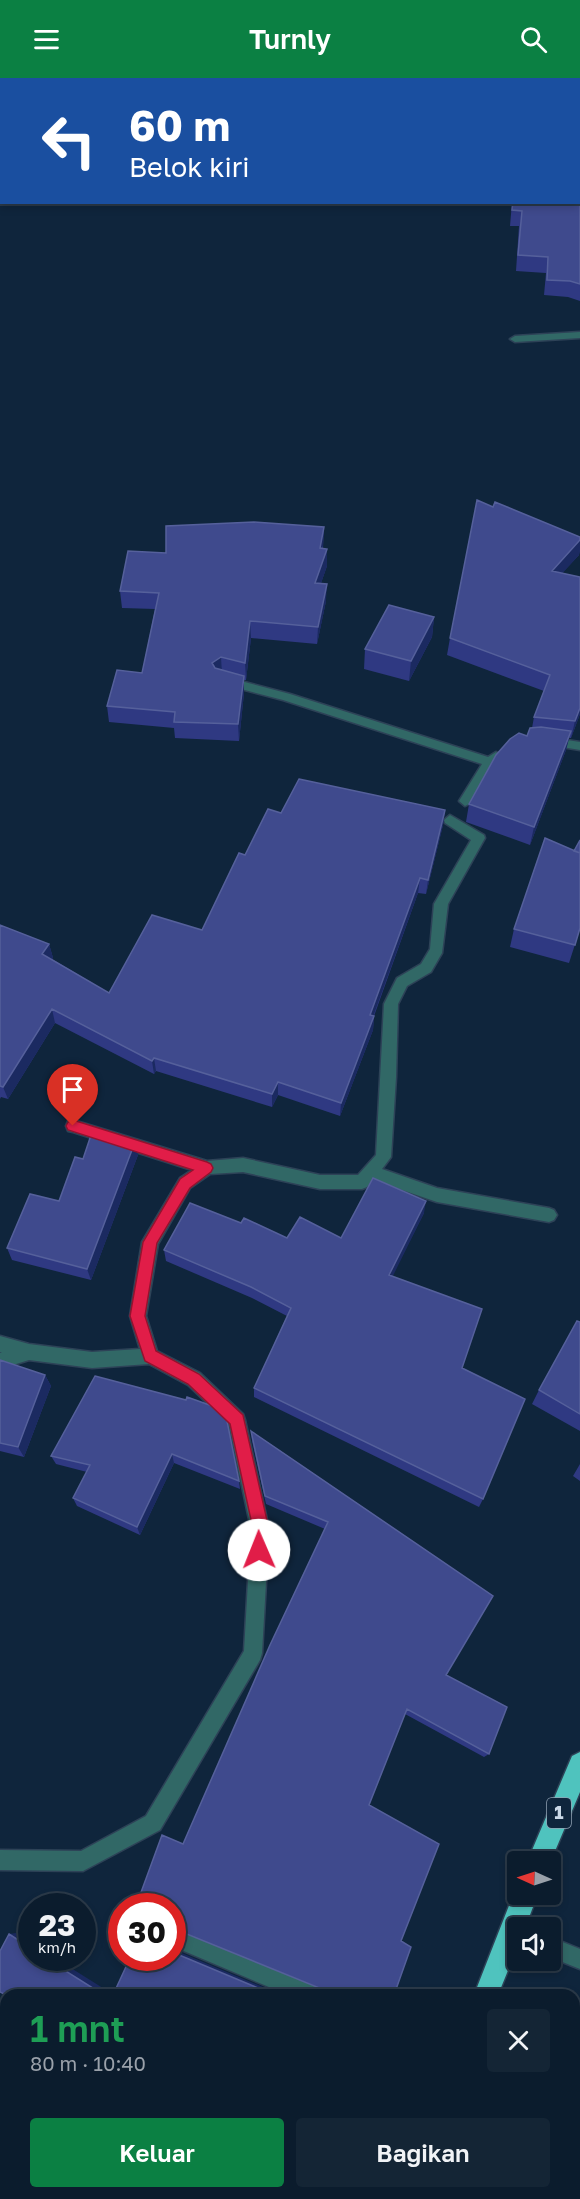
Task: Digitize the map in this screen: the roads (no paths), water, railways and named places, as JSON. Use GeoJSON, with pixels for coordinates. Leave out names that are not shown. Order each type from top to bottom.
{"type":"FeatureCollection","features":[{"type":"Feature","properties":{"kind":"highway","name":"1"},"geometry":{"type":"LineString","coordinates":[[544,1851],[580,1764]]}},
{"type":"Feature","properties":{"kind":"highway"},"geometry":{"type":"LineString","coordinates":[[489,1989],[507,1948]]}},
{"type":"Feature","properties":{"kind":"street"},"geometry":{"type":"LineString","coordinates":[[515,339],[580,335]]}},
{"type":"Feature","properties":{"kind":"street"},"geometry":{"type":"LineString","coordinates":[[221,680],[286,697],[490,762]]}},
{"type":"Feature","properties":{"kind":"street"},"geometry":{"type":"LineString","coordinates":[[537,739],[580,746]]}},
{"type":"Feature","properties":{"kind":"street"},"geometry":{"type":"LineString","coordinates":[[465,801],[490,762],[508,745]]}},
{"type":"Feature","properties":{"kind":"street"},"geometry":{"type":"LineString","coordinates":[[73,1126],[207,1168],[243,1165],[320,1182],[362,1182],[382,1157],[389,1077],[391,1004],[402,982],[426,968],[437,949],[441,904],[479,838],[450,820]]}},
{"type":"Feature","properties":{"kind":"street"},"geometry":{"type":"LineString","coordinates":[[150,1356],[138,1316],[150,1242],[185,1183],[207,1168]]}},
{"type":"Feature","properties":{"kind":"street"},"geometry":{"type":"LineString","coordinates":[[371,1172],[437,1195],[549,1215]]}},
{"type":"Feature","properties":{"kind":"street"},"geometry":{"type":"LineString","coordinates":[[0,1344],[29,1352],[92,1360],[150,1356],[194,1379],[237,1420],[261,1529],[253,1653],[153,1823],[82,1862],[0,1860]]}},
{"type":"Feature","properties":{"kind":"street"},"geometry":{"type":"LineString","coordinates":[[0,1362],[29,1352]]}},
{"type":"Feature","properties":{"kind":"street"},"geometry":{"type":"LineString","coordinates":[[186,1942],[299,1989]]}},
{"type":"Feature","properties":{"kind":"street"},"geometry":{"type":"LineString","coordinates":[[561,1951],[580,1959]]}}]}
